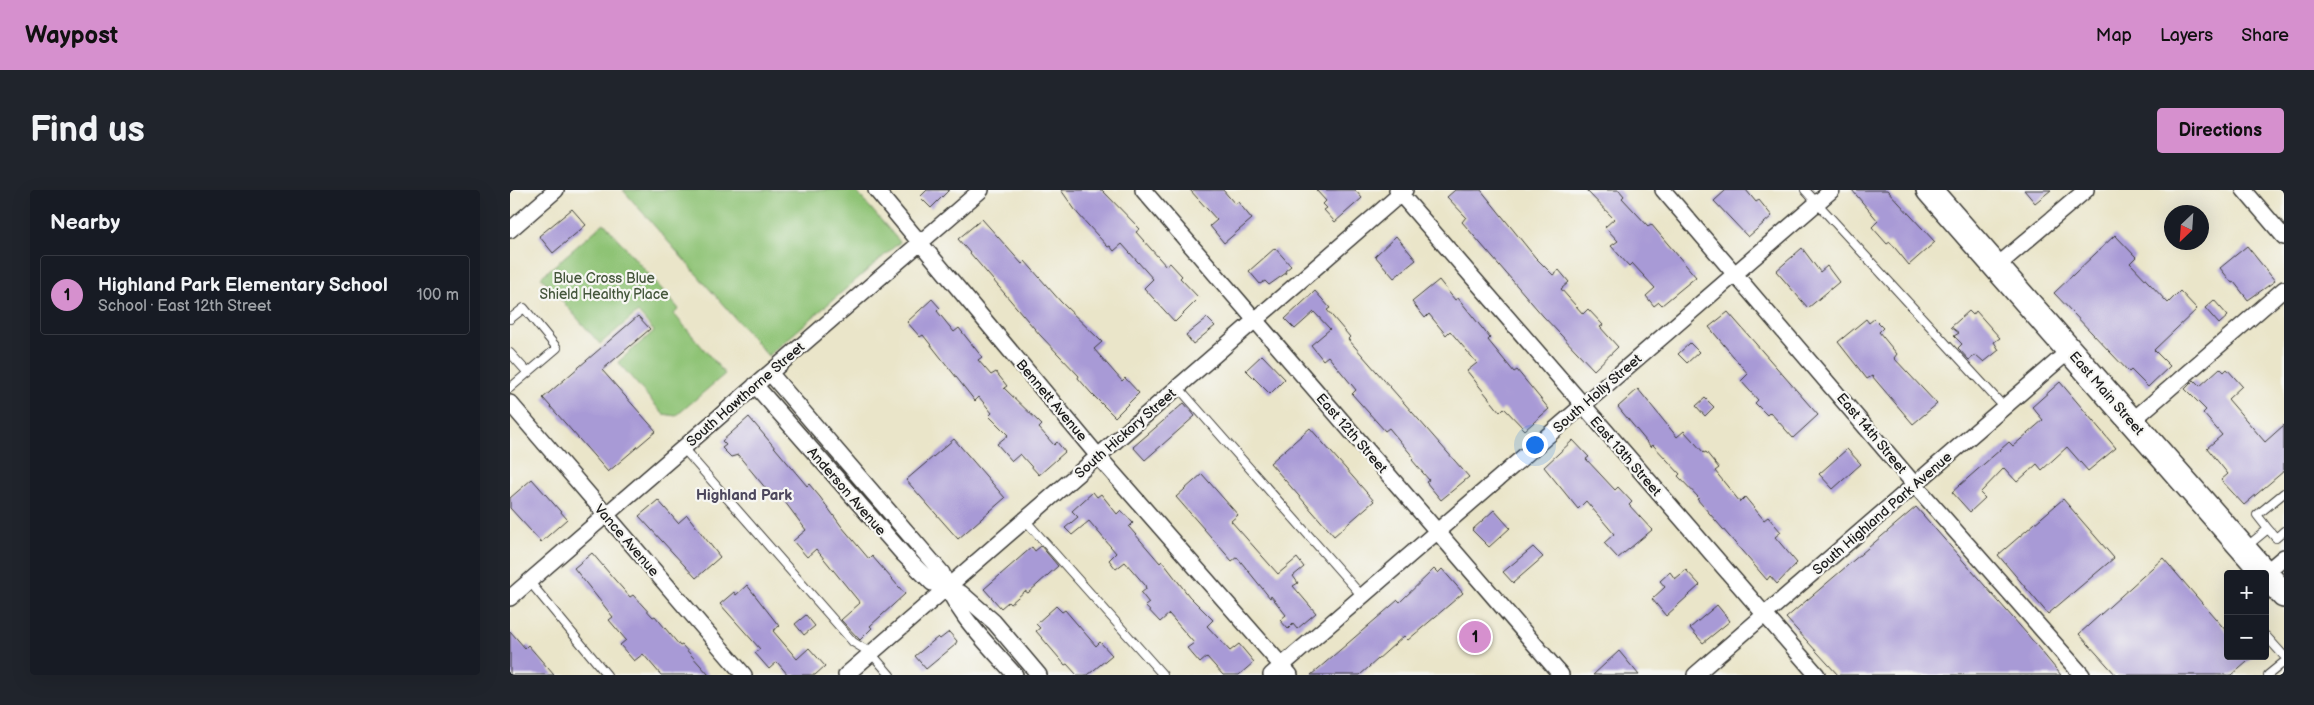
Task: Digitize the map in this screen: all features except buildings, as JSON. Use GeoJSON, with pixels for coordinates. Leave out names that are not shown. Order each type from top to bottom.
{"type":"FeatureCollection","features":[{"type":"Feature","properties":{"kind":"main road","name":"East Main Street"},"geometry":{"type":"LineString","coordinates":[[1929,190],[2262,570]]}},
{"type":"Feature","properties":{"kind":"main road","name":"East Main Street"},"geometry":{"type":"LineString","coordinates":[[2269,578],[2284,595]]}},
{"type":"Feature","properties":{"kind":"street"},"geometry":{"type":"LineString","coordinates":[[510,230],[556,190]]}},
{"type":"Feature","properties":{"kind":"street","name":"Bennett Avenue"},"geometry":{"type":"LineString","coordinates":[[876,190],[1281,672]]}},
{"type":"Feature","properties":{"kind":"street","name":"South Hawthorne Street"},"geometry":{"type":"LineString","coordinates":[[510,598],[981,190]]}},
{"type":"Feature","properties":{"kind":"street","name":"East 12th Street"},"geometry":{"type":"LineString","coordinates":[[1143,190],[1561,675]]}},
{"type":"Feature","properties":{"kind":"street","name":"East 14th Street"},"geometry":{"type":"LineString","coordinates":[[1663,190],[1915,484],[2082,675]]}},
{"type":"Feature","properties":{"kind":"street","name":"South Holly Street"},"geometry":{"type":"LineString","coordinates":[[1281,672],[1362,596],[1832,190]]}},
{"type":"Feature","properties":{"kind":"street"},"geometry":{"type":"LineString","coordinates":[[1997,266],[2086,190]]}},
{"type":"Feature","properties":{"kind":"street"},"geometry":{"type":"LineString","coordinates":[[2244,190],[2284,237]]}},
{"type":"Feature","properties":{"kind":"street","name":"South Hickory Street"},"geometry":{"type":"LineString","coordinates":[[846,675],[1401,191]]}},
{"type":"Feature","properties":{"kind":"street","name":"East 13th Street"},"geometry":{"type":"LineString","coordinates":[[1401,191],[1582,406],[1817,675]]}},
{"type":"Feature","properties":{"kind":"street"},"geometry":{"type":"LineString","coordinates":[[2132,421],[2284,288]]}},
{"type":"Feature","properties":{"kind":"street","name":"South Highland Park Avenue"},"geometry":{"type":"LineString","coordinates":[[1695,675],[2070,350]]}},
{"type":"Feature","properties":{"kind":"street","name":"Anderson Avenue"},"geometry":{"type":"LineString","coordinates":[[770,373],[942,573],[946,587],[960,610],[1015,675]]}},
{"type":"Feature","properties":{"kind":"street","name":"Anderson Avenue"},"geometry":{"type":"LineString","coordinates":[[756,386],[904,555],[932,583],[961,593],[994,622],[1039,675]]}},
{"type":"Feature","properties":{"kind":"street","name":"Vance Avenue"},"geometry":{"type":"LineString","coordinates":[[510,403],[744,675]]}},
{"type":"Feature","properties":{"kind":"street"},"geometry":{"type":"LineString","coordinates":[[2269,570],[2284,557]]}},
{"type":"Feature","properties":{"kind":"lane"},"geometry":{"type":"LineString","coordinates":[[1805,190],[2004,407]]}},
{"type":"Feature","properties":{"kind":"lane"},"geometry":{"type":"LineString","coordinates":[[510,319],[524,308],[557,348],[510,388]]}},
{"type":"Feature","properties":{"kind":"lane"},"geometry":{"type":"LineString","coordinates":[[510,353],[528,373]]}},
{"type":"Feature","properties":{"kind":"lane"},"geometry":{"type":"LineString","coordinates":[[1178,387],[1362,596]]}},
{"type":"Feature","properties":{"kind":"lane"},"geometry":{"type":"LineString","coordinates":[[683,448],[853,642],[871,653],[890,675]]}},
{"type":"Feature","properties":{"kind":"lane"},"geometry":{"type":"LineString","coordinates":[[2284,493],[2257,516],[2276,538],[2284,531]]}},
{"type":"Feature","properties":{"kind":"lane"},"geometry":{"type":"LineString","coordinates":[[1025,520],[1163,675]]}},
{"type":"Feature","properties":{"kind":"lane"},"geometry":{"type":"LineString","coordinates":[[2244,549],[2268,529]]}},
{"type":"Feature","properties":{"kind":"lane"},"geometry":{"type":"LineString","coordinates":[[530,581],[607,675]]}},
{"type":"Feature","properties":{"kind":"lane"},"geometry":{"type":"LineString","coordinates":[[2269,639],[2284,656]]}},
{"type":"Feature","properties":{"kind":"lane"},"geometry":{"type":"LineString","coordinates":[[2268,675],[2284,662]]}},
{"type":"Feature","properties":{"kind":"green space"},"geometry":{"type":"Polygon","coordinates":[[[623,190],[855,190],[900,242],[768,356],[623,190]]]}},
{"type":"Feature","properties":{"kind":"green space","name":"Blue Cross Blue Shield Healthy Place"},"geometry":{"type":"Polygon","coordinates":[[[604,223],[679,309],[674,314],[725,374],[676,416],[663,414],[618,362],[654,331],[638,312],[600,344],[541,277],[604,223]]]}},
{"type":"Feature","properties":{"kind":"place","name":"Highland Park Elementary School"},"geometry":{"type":"Point","coordinates":[1475,637]}},
{"type":"Feature","properties":{"kind":"district","name":"Highland Park"},"geometry":{"type":"Point","coordinates":[744,495]}}]}
